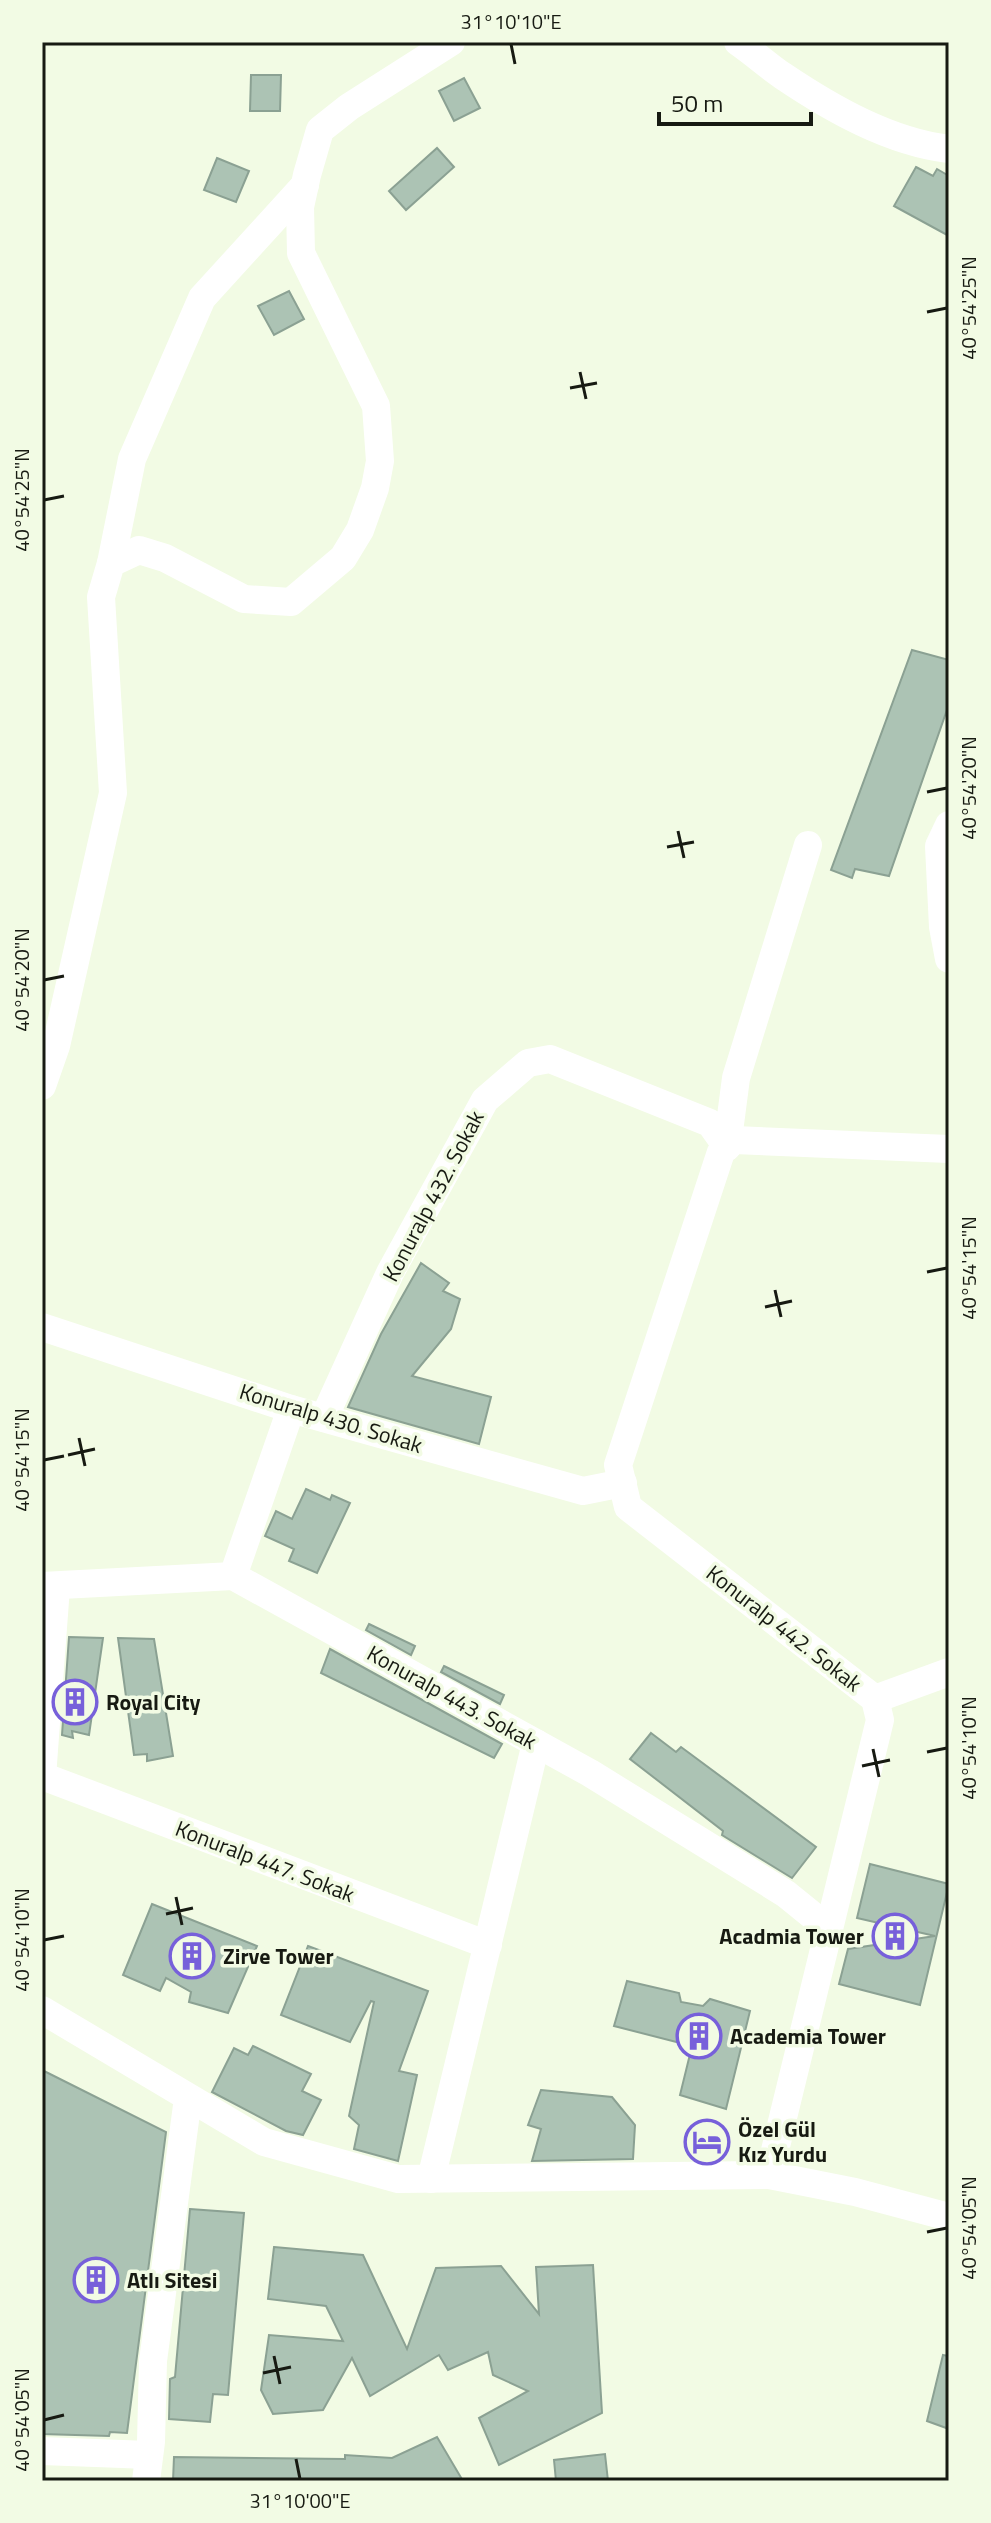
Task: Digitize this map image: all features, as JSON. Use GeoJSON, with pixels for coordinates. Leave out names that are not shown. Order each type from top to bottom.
{"type":"FeatureCollection","features":[{"type":"Feature","properties":{"kind":"street"},"geometry":{"type":"LineString","coordinates":[[111,563],[139,550],[165,558],[244,599],[291,602],[343,558],[360,530],[375,488],[380,461],[376,406],[301,253],[300,207],[320,130],[349,107],[451,42]]}},
{"type":"Feature","properties":{"kind":"street"},"geometry":{"type":"LineString","coordinates":[[738,42],[782,75],[884,132],[949,149]]}},
{"type":"Feature","properties":{"kind":"street"},"geometry":{"type":"LineString","coordinates":[[42,1086],[56,1046],[113,793],[101,597],[132,459],[202,298],[305,185]]}},
{"type":"Feature","properties":{"kind":"street"},"geometry":{"type":"LineString","coordinates":[[949,825],[939,846],[943,927],[949,959]]}},
{"type":"Feature","properties":{"kind":"street"},"geometry":{"type":"LineString","coordinates":[[727,1147],[736,1078],[808,845]]}},
{"type":"Feature","properties":{"kind":"street","name":"Konuralp 432. Sokak"},"geometry":{"type":"LineString","coordinates":[[324,1418],[390,1273],[441,1176],[485,1100],[528,1063],[550,1059],[710,1123],[727,1147]]}},
{"type":"Feature","properties":{"kind":"street"},"geometry":{"type":"LineString","coordinates":[[623,1483],[618,1465],[721,1152],[734,1140],[949,1149]]}},
{"type":"Feature","properties":{"kind":"street","name":"Konuralp 430. Sokak"},"geometry":{"type":"LineString","coordinates":[[42,1327],[291,1409],[583,1491],[623,1483]]}},
{"type":"Feature","properties":{"kind":"street"},"geometry":{"type":"LineString","coordinates":[[42,1777],[49,1586],[233,1576],[291,1409]]}},
{"type":"Feature","properties":{"kind":"street","name":"Konuralp 442. Sokak"},"geometry":{"type":"LineString","coordinates":[[623,1483],[628,1507],[875,1699],[880,1720],[769,2175]]}},
{"type":"Feature","properties":{"kind":"street","name":"Konuralp 443. Sokak"},"geometry":{"type":"LineString","coordinates":[[233,1576],[590,1773],[786,1894],[828,1928]]}},
{"type":"Feature","properties":{"kind":"street"},"geometry":{"type":"LineString","coordinates":[[875,1699],[949,1672]]}},
{"type":"Feature","properties":{"kind":"street"},"geometry":{"type":"LineString","coordinates":[[431,2179],[536,1743]]}},
{"type":"Feature","properties":{"kind":"street","name":"Konuralp 447. Sokak"},"geometry":{"type":"LineString","coordinates":[[42,1777],[488,1945]]}},
{"type":"Feature","properties":{"kind":"street"},"geometry":{"type":"LineString","coordinates":[[42,2010],[264,2142],[398,2179],[769,2175],[855,2192],[949,2217]]}},
{"type":"Feature","properties":{"kind":"street"},"geometry":{"type":"LineString","coordinates":[[42,2451],[147,2468],[153,2361],[188,2098]]}},
{"type":"Feature","properties":{"kind":"building"},"geometry":{"type":"Polygon","coordinates":[[[251,75],[281,75],[280,111],[250,111],[251,75]]]}},
{"type":"Feature","properties":{"kind":"building"},"geometry":{"type":"Polygon","coordinates":[[[464,78],[480,108],[454,121],[439,91],[464,78]]]}},
{"type":"Feature","properties":{"kind":"building"},"geometry":{"type":"Polygon","coordinates":[[[437,148],[454,167],[406,210],[389,191],[437,148]]]}},
{"type":"Feature","properties":{"kind":"building"},"geometry":{"type":"Polygon","coordinates":[[[217,158],[249,171],[236,202],[204,190],[217,158]]]}},
{"type":"Feature","properties":{"kind":"building"},"geometry":{"type":"Polygon","coordinates":[[[916,167],[933,176],[937,169],[949,176],[949,236],[894,206],[916,167]]]}},
{"type":"Feature","properties":{"kind":"building"},"geometry":{"type":"Polygon","coordinates":[[[289,291],[304,319],[274,335],[258,306],[289,291]]]}},
{"type":"Feature","properties":{"kind":"building"},"geometry":{"type":"Polygon","coordinates":[[[912,650],[949,660],[949,704],[889,876],[855,869],[852,878],[831,870],[912,650]]]}},
{"type":"Feature","properties":{"kind":"building"},"geometry":{"type":"Polygon","coordinates":[[[421,1263],[449,1283],[443,1291],[460,1299],[451,1329],[412,1376],[491,1397],[479,1444],[348,1407],[381,1334],[421,1263]]]}},
{"type":"Feature","properties":{"kind":"building"},"geometry":{"type":"Polygon","coordinates":[[[306,1489],[330,1500],[332,1495],[350,1503],[317,1573],[289,1561],[294,1549],[265,1536],[276,1511],[292,1519],[306,1489]]]}},
{"type":"Feature","properties":{"kind":"building"},"geometry":{"type":"Polygon","coordinates":[[[369,1624],[415,1646],[411,1655],[366,1630],[369,1624]]]}},
{"type":"Feature","properties":{"kind":"building"},"geometry":{"type":"Polygon","coordinates":[[[69,1637],[103,1638],[89,1735],[72,1731],[73,1738],[62,1735],[69,1637]]]}},
{"type":"Feature","properties":{"kind":"building"},"geometry":{"type":"Polygon","coordinates":[[[118,1638],[154,1639],[173,1756],[147,1761],[147,1754],[134,1755],[118,1638]]]}},
{"type":"Feature","properties":{"kind":"building"},"geometry":{"type":"Polygon","coordinates":[[[330,1649],[502,1744],[494,1758],[321,1673],[330,1649]]]}},
{"type":"Feature","properties":{"kind":"building"},"geometry":{"type":"Polygon","coordinates":[[[444,1666],[504,1695],[500,1704],[441,1672],[444,1666]]]}},
{"type":"Feature","properties":{"kind":"building"},"geometry":{"type":"Polygon","coordinates":[[[651,1733],[676,1752],[681,1747],[816,1847],[792,1878],[722,1835],[723,1831],[630,1759],[651,1733]]]}},
{"type":"Feature","properties":{"kind":"building","name":"Acadmia Tower"},"geometry":{"type":"Polygon","coordinates":[[[870,1864],[949,1884],[920,2005],[839,1984],[848,1949],[935,1936],[857,1918],[870,1864]]]}},
{"type":"Feature","properties":{"kind":"building","name":"Zirve Tower"},"geometry":{"type":"Polygon","coordinates":[[[152,1904],[257,1946],[228,2013],[189,2002],[191,1992],[166,1978],[160,1991],[123,1975],[152,1904]]]}},
{"type":"Feature","properties":{"kind":"building"},"geometry":{"type":"Polygon","coordinates":[[[308,1946],[428,1991],[399,2071],[417,2075],[398,2161],[354,2149],[359,2125],[349,2116],[374,2002],[371,2001],[350,2042],[281,2015],[308,1946]]]}},
{"type":"Feature","properties":{"kind":"building","name":"Academia Tower"},"geometry":{"type":"Polygon","coordinates":[[[627,1981],[679,1993],[681,2002],[703,2006],[710,1999],[750,2011],[726,2109],[680,2095],[692,2046],[614,2026],[627,1981]]]}},
{"type":"Feature","properties":{"kind":"building"},"geometry":{"type":"Polygon","coordinates":[[[253,2046],[311,2074],[302,2091],[321,2100],[303,2135],[286,2131],[212,2092],[234,2048],[248,2055],[253,2046]]]}},
{"type":"Feature","properties":{"kind":"building","name":"Atlı Sitesi"},"geometry":{"type":"Polygon","coordinates":[[[42,2070],[166,2132],[127,2433],[110,2432],[109,2436],[42,2434],[42,2070]]]}},
{"type":"Feature","properties":{"kind":"building"},"geometry":{"type":"Polygon","coordinates":[[[541,2090],[612,2097],[635,2125],[633,2159],[532,2161],[541,2129],[528,2125],[541,2090]]]}},
{"type":"Feature","properties":{"kind":"building"},"geometry":{"type":"Polygon","coordinates":[[[190,2209],[244,2213],[228,2395],[213,2394],[210,2422],[169,2419],[170,2379],[175,2377],[190,2209]]]}},
{"type":"Feature","properties":{"kind":"building"},"geometry":{"type":"Polygon","coordinates":[[[274,2247],[363,2255],[407,2349],[436,2268],[501,2266],[539,2314],[536,2267],[593,2265],[602,2413],[499,2465],[479,2418],[528,2391],[493,2375],[488,2352],[448,2370],[439,2355],[370,2396],[352,2358],[323,2410],[273,2414],[261,2390],[269,2335],[343,2341],[326,2306],[268,2299],[274,2247]]]}},
{"type":"Feature","properties":{"kind":"building"},"geometry":{"type":"Polygon","coordinates":[[[943,2355],[949,2356],[949,2429],[927,2421],[943,2355]]]}},
{"type":"Feature","properties":{"kind":"building"},"geometry":{"type":"Polygon","coordinates":[[[437,2437],[463,2481],[173,2481],[174,2457],[345,2459],[345,2455],[392,2458],[437,2437]]]}},
{"type":"Feature","properties":{"kind":"building"},"geometry":{"type":"Polygon","coordinates":[[[605,2454],[608,2481],[556,2481],[554,2460],[605,2454]]]}},
{"type":"Feature","properties":{"kind":"place","name":"Royal City"},"geometry":{"type":"Point","coordinates":[75,1702]}},
{"type":"Feature","properties":{"kind":"place","name":"Acadmia Tower"},"geometry":{"type":"Point","coordinates":[895,1936]}},
{"type":"Feature","properties":{"kind":"place","name":"Zirve Tower"},"geometry":{"type":"Point","coordinates":[192,1956]}},
{"type":"Feature","properties":{"kind":"place","name":"Academia Tower"},"geometry":{"type":"Point","coordinates":[699,2036]}},
{"type":"Feature","properties":{"kind":"place","name":"Özel Gül Kız Yurdu"},"geometry":{"type":"Point","coordinates":[707,2142]}},
{"type":"Feature","properties":{"kind":"place","name":"Atlı Sitesi"},"geometry":{"type":"Point","coordinates":[96,2280]}}]}
